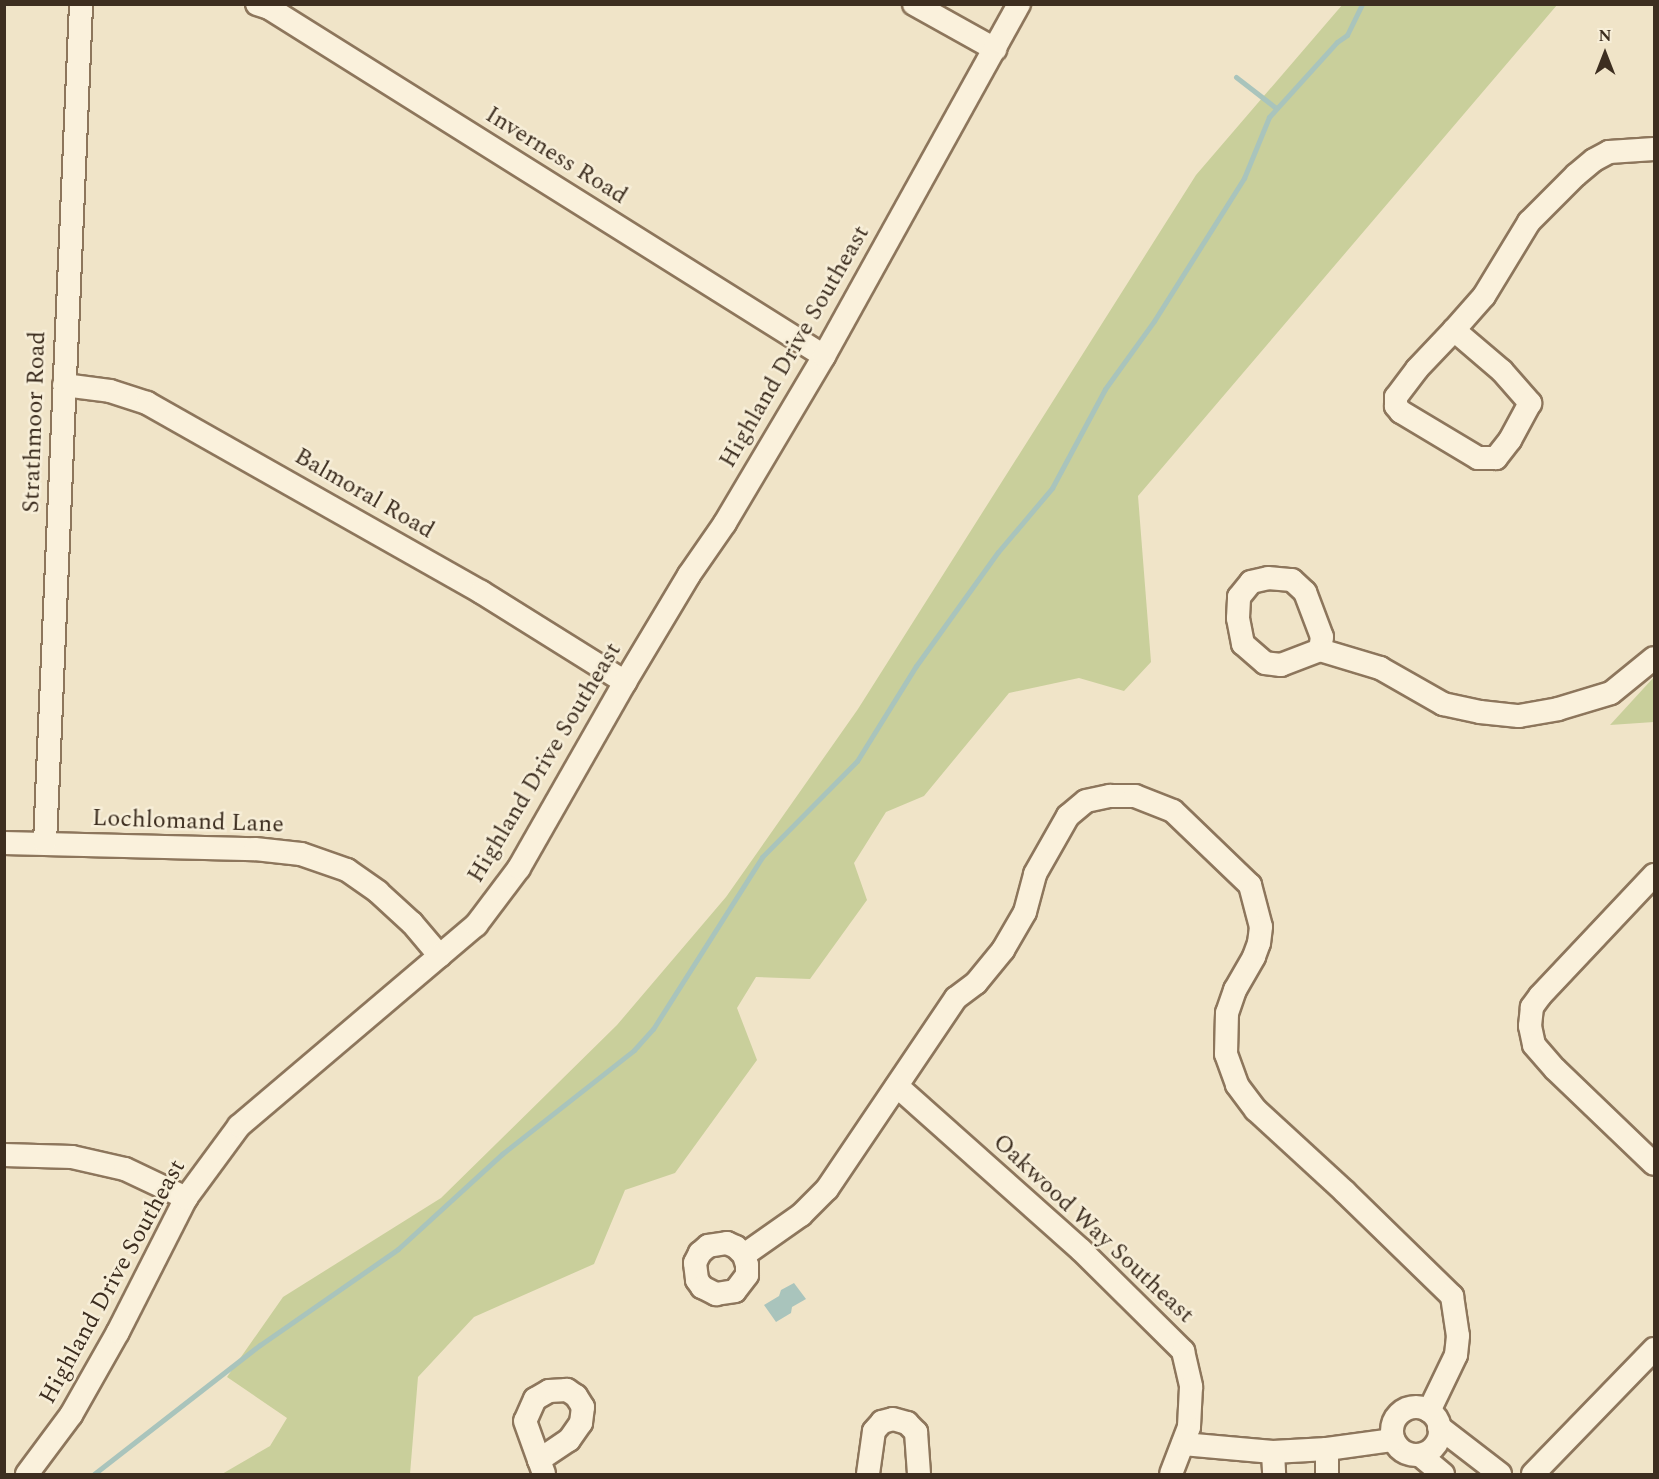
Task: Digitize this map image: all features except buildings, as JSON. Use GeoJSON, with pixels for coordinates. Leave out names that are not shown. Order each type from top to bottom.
{"type":"FeatureCollection","features":[{"type":"Feature","properties":{"kind":"street","name":"Strathmoor Road"},"geometry":{"type":"LineString","coordinates":[[45,843],[81,4]]}},
{"type":"Feature","properties":{"kind":"street","name":"Inverness Road"},"geometry":{"type":"LineString","coordinates":[[257,4],[277,14],[824,356]]}},
{"type":"Feature","properties":{"kind":"street"},"geometry":{"type":"LineString","coordinates":[[914,4],[994,49]]}},
{"type":"Feature","properties":{"kind":"street","name":"Highland Drive Southeast"},"geometry":{"type":"LineString","coordinates":[[27,1474],[71,1415],[118,1332],[186,1198],[239,1126],[484,916],[519,868],[689,575],[731,513],[824,356],[1019,4]]}},
{"type":"Feature","properties":{"kind":"street"},"geometry":{"type":"LineString","coordinates":[[1454,330],[1502,371],[1530,403],[1510,440],[1496,458],[1478,458],[1401,412],[1396,406],[1396,397],[1417,369],[1484,296],[1529,222],[1576,175],[1594,160],[1609,152],[1654,149]]}},
{"type":"Feature","properties":{"kind":"street","name":"Balmoral Road"},"geometry":{"type":"LineString","coordinates":[[64,385],[110,391],[147,403],[481,592],[626,682]]}},
{"type":"Feature","properties":{"kind":"street"},"geometry":{"type":"LineString","coordinates":[[1320,650],[1380,668],[1443,704],[1480,712],[1520,716],[1558,709],[1611,693],[1654,657]]}},
{"type":"Feature","properties":{"kind":"street"},"geometry":{"type":"LineString","coordinates":[[744,1255],[801,1215],[827,1189],[956,998],[976,983],[1003,950],[1025,912],[1035,874],[1068,816],[1086,801],[1110,796],[1135,796],[1173,812],[1250,885],[1261,927],[1257,950],[1227,1010],[1226,1054],[1237,1085],[1256,1110],[1344,1191],[1452,1296],[1458,1336],[1457,1352],[1434,1419],[1437,1443],[1426,1453],[1420,1455]]}},
{"type":"Feature","properties":{"kind":"street","name":"Lochlomand Lane"},"geometry":{"type":"LineString","coordinates":[[4,843],[255,849],[301,854],[347,870],[378,892],[412,923],[440,956]]}},
{"type":"Feature","properties":{"kind":"street"},"geometry":{"type":"LineString","coordinates":[[1654,875],[1540,996],[1521,1026],[1555,1070],[1654,1164]]}},
{"type":"Feature","properties":{"kind":"street","name":"Oakwood Way Southeast"},"geometry":{"type":"LineString","coordinates":[[897,1086],[1081,1250],[1184,1351],[1191,1387],[1189,1427],[1171,1474]]}},
{"type":"Feature","properties":{"kind":"street"},"geometry":{"type":"LineString","coordinates":[[4,1155],[72,1157],[125,1169],[186,1198]]}},
{"type":"Feature","properties":{"kind":"street"},"geometry":{"type":"LineString","coordinates":[[1533,1474],[1654,1349]]}},
{"type":"Feature","properties":{"kind":"street"},"geometry":{"type":"LineString","coordinates":[[1443,1474],[1420,1455],[1404,1452],[1393,1440],[1393,1423],[1404,1410],[1412,1407],[1434,1419],[1500,1474]]}},
{"type":"Feature","properties":{"kind":"street"},"geometry":{"type":"LineString","coordinates":[[868,1474],[874,1431],[882,1422],[893,1419],[908,1423],[915,1432],[920,1474]]}},
{"type":"Feature","properties":{"kind":"street"},"geometry":{"type":"LineString","coordinates":[[1183,1444],[1273,1452],[1327,1449],[1393,1440]]}},
{"type":"Feature","properties":{"kind":"street"},"geometry":{"type":"LineString","coordinates":[[1327,1449],[1327,1474]]}},
{"type":"Feature","properties":{"kind":"street"},"geometry":{"type":"LineString","coordinates":[[1273,1452],[1274,1474]]}},
{"type":"Feature","properties":{"kind":"green space"},"geometry":{"type":"Polygon","coordinates":[[[1343,4],[1557,5],[1138,496],[1151,662],[1124,691],[1079,678],[1009,693],[924,796],[886,812],[854,863],[867,900],[810,979],[756,977],[737,1008],[757,1060],[675,1173],[625,1190],[594,1264],[474,1317],[418,1377],[410,1474],[222,1474],[270,1446],[287,1418],[227,1377],[283,1297],[441,1198],[617,1025],[726,897],[858,709],[1196,175],[1343,4]]]}},
{"type":"Feature","properties":{"kind":"green space"},"geometry":{"type":"Polygon","coordinates":[[[1654,677],[1654,722],[1610,725],[1654,677]]]}},
{"type":"Feature","properties":{"kind":"water"},"geometry":{"type":"Polygon","coordinates":[[[794,1283],[806,1299],[792,1307],[791,1313],[776,1322],[764,1305],[779,1296],[781,1290],[794,1283]]]}},
{"type":"Feature","properties":{"kind":"waterway"},"geometry":{"type":"LineString","coordinates":[[94,1474],[260,1345],[398,1249],[502,1154],[634,1050],[653,1029],[762,857],[857,761],[916,666],[998,552],[1052,488],[1105,389],[1154,321],[1244,178],[1269,117],[1337,42],[1347,35],[1362,4]]}},
{"type":"Feature","properties":{"kind":"waterway"},"geometry":{"type":"LineString","coordinates":[[1236,77],[1276,108]]}}]}
